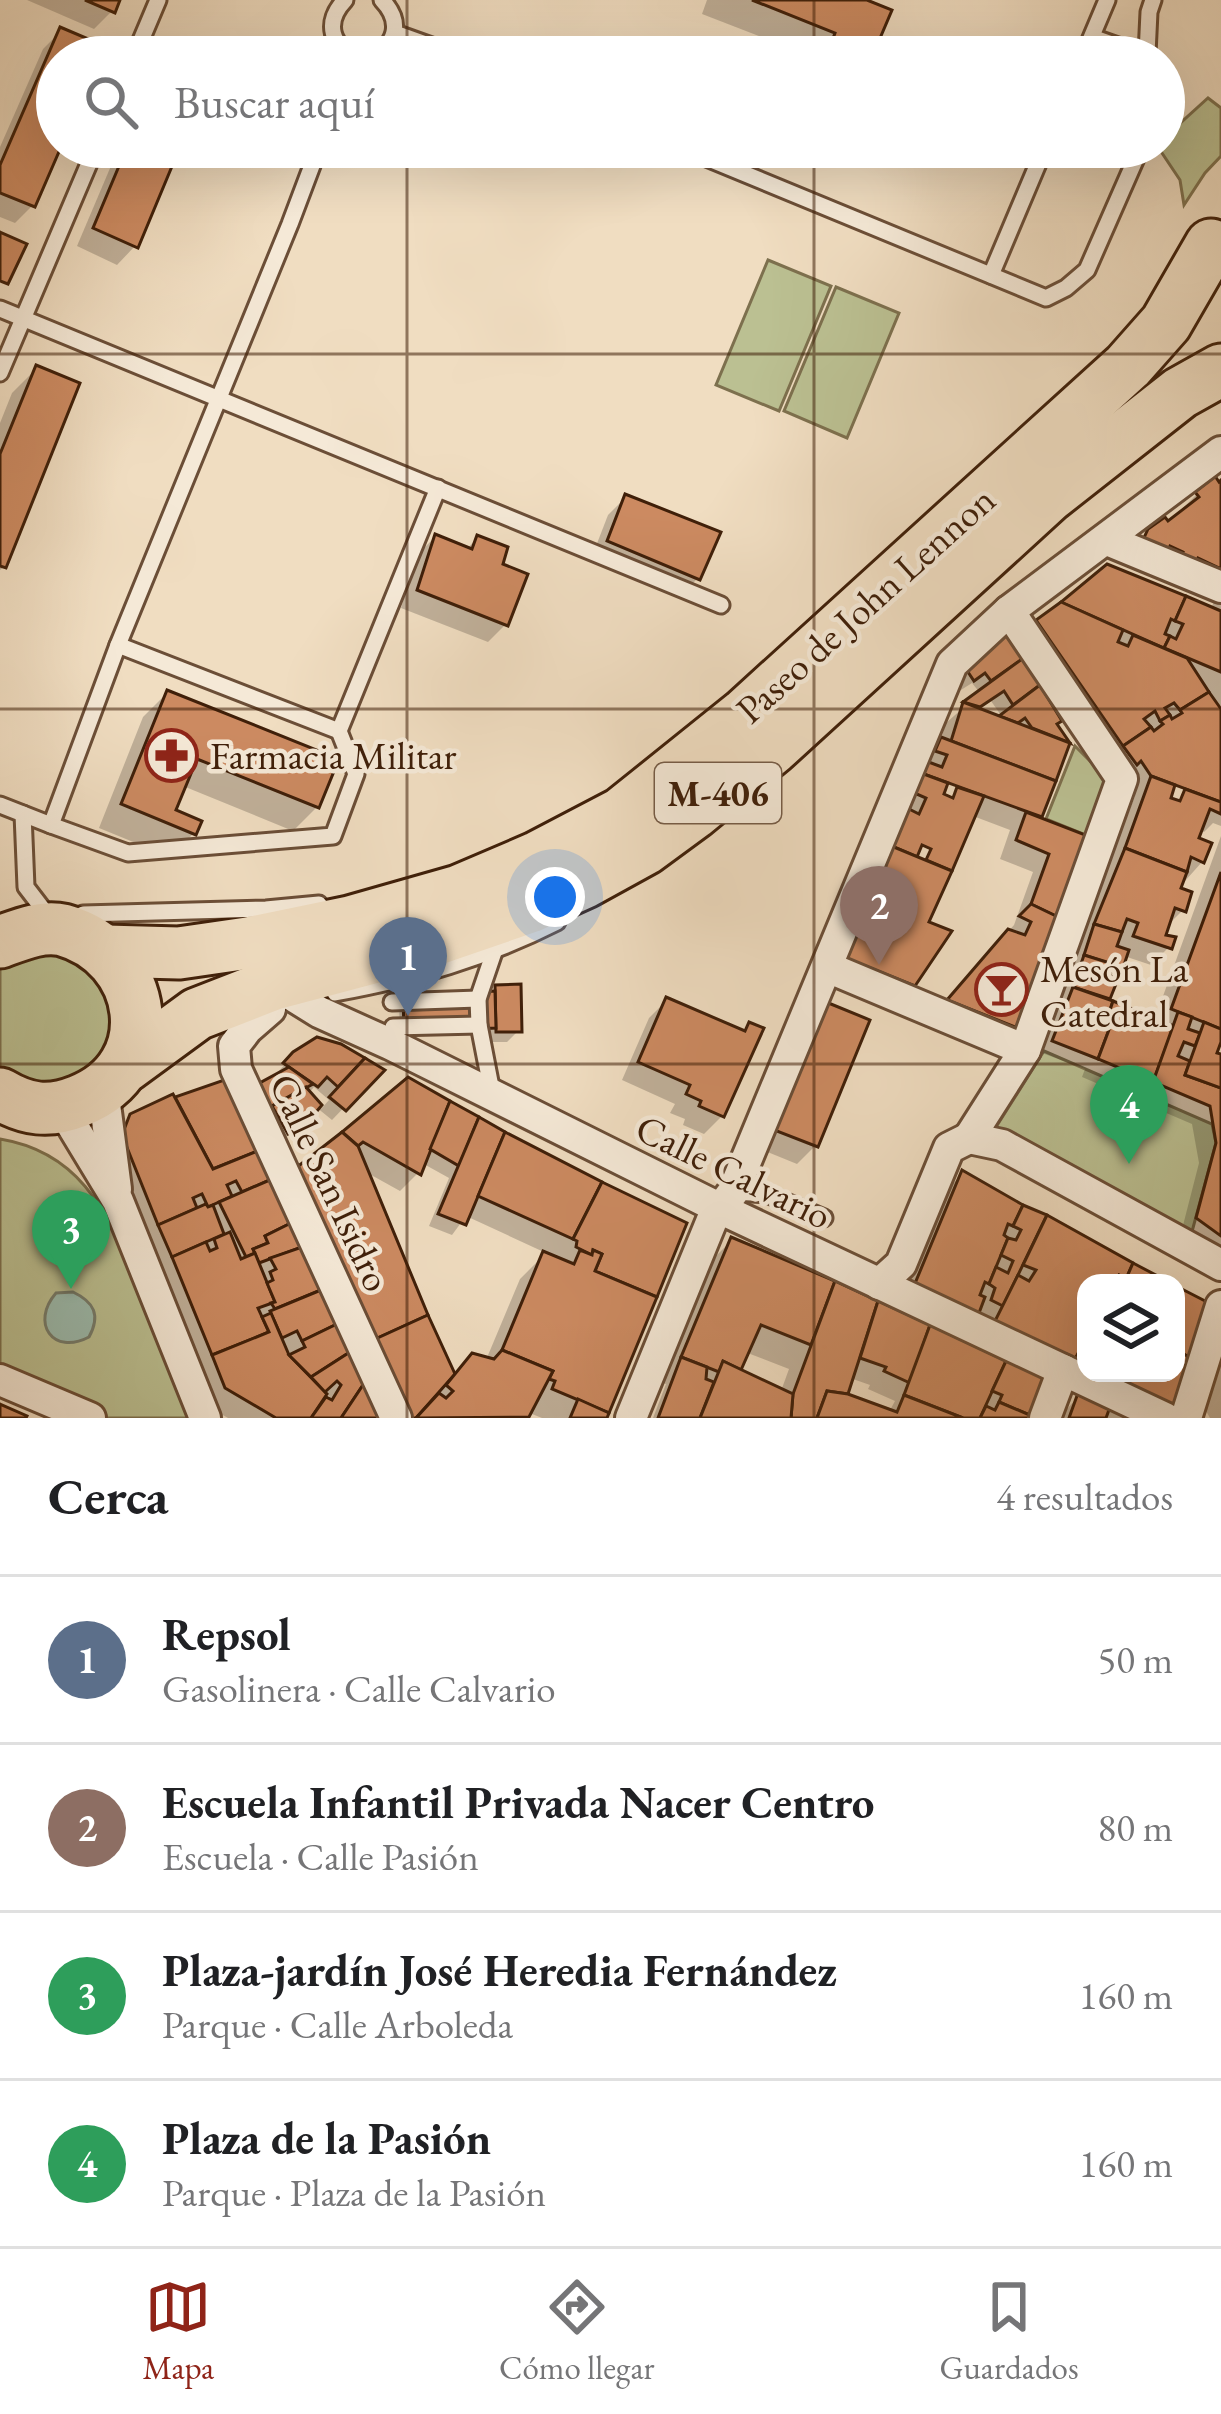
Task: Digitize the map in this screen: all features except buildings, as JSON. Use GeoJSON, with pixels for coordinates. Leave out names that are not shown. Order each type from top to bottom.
{"type":"FeatureCollection","features":[{"type":"Feature","properties":{"kind":"highway","name":"Paseo de John Lennon"},"geometry":{"type":"LineString","coordinates":[[75,937],[179,953],[350,922],[459,891],[622,813],[744,715],[1129,366],[1166,323],[1218,243]]}},
{"type":"Feature","properties":{"kind":"highway","name":"Paseo de John Lennon"},"geometry":{"type":"LineString","coordinates":[[96,1087],[197,1014],[288,980],[417,946],[638,865],[1049,496],[1180,393],[1221,370]]}},
{"type":"Feature","properties":{"kind":"highway","name":"M-406"},"geometry":{"type":"LineString","coordinates":[[0,942],[32,930],[75,937]]}},
{"type":"Feature","properties":{"kind":"highway"},"geometry":{"type":"LineString","coordinates":[[0,1094],[20,1106],[41,1110],[96,1087],[137,1028],[134,999],[124,974],[75,937]]}},
{"type":"Feature","properties":{"kind":"street"},"geometry":{"type":"LineString","coordinates":[[631,1418],[705,1235],[727,1201],[827,967],[952,664],[1009,611],[1221,452]]}},
{"type":"Feature","properties":{"kind":"street"},"geometry":{"type":"LineString","coordinates":[[1107,540],[1221,587]]}},
{"type":"Feature","properties":{"kind":"street"},"geometry":{"type":"LineString","coordinates":[[879,1284],[901,1264],[949,1148],[969,1138],[1024,1050],[1122,779],[1009,611]]}},
{"type":"Feature","properties":{"kind":"street"},"geometry":{"type":"LineString","coordinates":[[827,967],[1024,1050]]}},
{"type":"Feature","properties":{"kind":"street","name":"Calle Calvario"},"geometry":{"type":"LineString","coordinates":[[288,980],[319,1012],[392,1035],[492,1095],[727,1201],[879,1284],[1166,1418]]}},
{"type":"Feature","properties":{"kind":"street","name":"Calle San Isidro"},"geometry":{"type":"LineString","coordinates":[[288,980],[270,1009],[237,1041],[236,1069],[396,1418]]}},
{"type":"Feature","properties":{"kind":"street"},"geometry":{"type":"LineString","coordinates":[[96,1087],[118,1201]]}},
{"type":"Feature","properties":{"kind":"street"},"geometry":{"type":"LineString","coordinates":[[96,1087],[118,1201],[205,1418]]}},
{"type":"Feature","properties":{"kind":"street"},"geometry":{"type":"LineString","coordinates":[[969,1138],[1002,1145],[1221,1265]]}},
{"type":"Feature","properties":{"kind":"street"},"geometry":{"type":"LineString","coordinates":[[1186,1418],[1221,1306]]}},
{"type":"Feature","properties":{"kind":"street"},"geometry":{"type":"LineString","coordinates":[[1045,1418],[1063,1370]]}},
{"type":"Feature","properties":{"kind":"street"},"geometry":{"type":"LineString","coordinates":[[0,1380],[90,1418]]}},
{"type":"Feature","properties":{"kind":"lane"},"geometry":{"type":"LineString","coordinates":[[143,36],[158,0]]}},
{"type":"Feature","properties":{"kind":"lane"},"geometry":{"type":"LineString","coordinates":[[334,36],[336,10],[345,0]]}},
{"type":"Feature","properties":{"kind":"lane"},"geometry":{"type":"LineString","coordinates":[[382,0],[392,10],[395,34],[401,36]]}},
{"type":"Feature","properties":{"kind":"lane"},"geometry":{"type":"LineString","coordinates":[[1092,36],[1107,0]]}},
{"type":"Feature","properties":{"kind":"lane"},"geometry":{"type":"LineString","coordinates":[[1148,36],[1153,0]]}},
{"type":"Feature","properties":{"kind":"lane"},"geometry":{"type":"LineString","coordinates":[[0,373],[87,168]]}},
{"type":"Feature","properties":{"kind":"lane"},"geometry":{"type":"LineString","coordinates":[[51,825],[118,645],[311,168]]}},
{"type":"Feature","properties":{"kind":"lane"},"geometry":{"type":"LineString","coordinates":[[731,168],[1046,298],[1087,270],[1132,168]]}},
{"type":"Feature","properties":{"kind":"lane"},"geometry":{"type":"LineString","coordinates":[[991,275],[1036,168]]}},
{"type":"Feature","properties":{"kind":"lane"},"geometry":{"type":"LineString","coordinates":[[0,308],[722,605]]}},
{"type":"Feature","properties":{"kind":"lane"},"geometry":{"type":"LineString","coordinates":[[0,805],[128,853],[333,836],[356,775],[339,731],[438,488]]}},
{"type":"Feature","properties":{"kind":"lane"},"geometry":{"type":"LineString","coordinates":[[118,645],[339,731]]}},
{"type":"Feature","properties":{"kind":"lane"},"geometry":{"type":"LineString","coordinates":[[23,814],[26,887],[75,937],[83,914],[331,903]]}},
{"type":"Feature","properties":{"kind":"lane"},"geometry":{"type":"LineString","coordinates":[[374,899],[459,891]]}},
{"type":"Feature","properties":{"kind":"lane"},"geometry":{"type":"LineString","coordinates":[[288,980],[328,994],[430,974],[494,952],[566,917]]}},
{"type":"Feature","properties":{"kind":"lane"},"geometry":{"type":"LineString","coordinates":[[492,1095],[478,999],[494,952]]}},
{"type":"Feature","properties":{"kind":"lane"},"geometry":{"type":"LineString","coordinates":[[388,983],[392,1035],[479,1025]]}},
{"type":"Feature","properties":{"kind":"lane"},"geometry":{"type":"LineString","coordinates":[[392,1002],[478,999]]}},
{"type":"Feature","properties":{"kind":"lane"},"geometry":{"type":"LineString","coordinates":[[727,1201],[767,1193],[824,1218]]}},
{"type":"Feature","properties":{"kind":"green space"},"geometry":{"type":"Polygon","coordinates":[[[1208,98],[1221,108],[1221,156],[1184,205],[1180,180],[1172,168],[1185,168],[1185,119],[1208,98]]]}},
{"type":"Feature","properties":{"kind":"green space"},"geometry":{"type":"Polygon","coordinates":[[[768,260],[831,286],[779,411],[716,385],[768,260]]]}},
{"type":"Feature","properties":{"kind":"green space"},"geometry":{"type":"Polygon","coordinates":[[[836,287],[899,313],[847,438],[784,411],[836,287]]]}},
{"type":"Feature","properties":{"kind":"green space"},"geometry":{"type":"Polygon","coordinates":[[[1075,746],[1108,779],[1088,836],[1046,819],[1075,746]]]}},
{"type":"Feature","properties":{"kind":"green space"},"geometry":{"type":"Polygon","coordinates":[[[26,952],[72,952],[118,998],[107,1062],[49,1090],[0,1069],[0,969],[26,952]]]}},
{"type":"Feature","properties":{"kind":"green space"},"geometry":{"type":"Polygon","coordinates":[[[1044,1051],[1212,1124],[1216,1143],[1190,1239],[991,1135],[1044,1051]]]}},
{"type":"Feature","properties":{"kind":"green space"},"geometry":{"type":"Polygon","coordinates":[[[0,1139],[53,1158],[90,1192],[117,1237],[196,1406],[190,1418],[97,1418],[0,1372],[0,1139]]]}},
{"type":"Feature","properties":{"kind":"shaded area"},"geometry":{"type":"Polygon","coordinates":[[[73,1292],[90,1305],[95,1322],[89,1337],[65,1342],[49,1333],[45,1315],[56,1293],[73,1292]]]}},
{"type":"Feature","properties":{"kind":"place","name":"Farmacia Militar"},"geometry":{"type":"Point","coordinates":[171,755]}},
{"type":"Feature","properties":{"kind":"place","name":"Escuela Infantil Privada Nacer Centro"},"geometry":{"type":"Point","coordinates":[879,965]}},
{"type":"Feature","properties":{"kind":"place","name":"Mesón La Catedral"},"geometry":{"type":"Point","coordinates":[1001,990]}},
{"type":"Feature","properties":{"kind":"place","name":"Repsol"},"geometry":{"type":"Point","coordinates":[408,1016]}},
{"type":"Feature","properties":{"kind":"place","name":"Plaza de la Pasión"},"geometry":{"type":"Point","coordinates":[1129,1164]}},
{"type":"Feature","properties":{"kind":"place","name":"Plaza-jardín José Heredia Fernández"},"geometry":{"type":"Point","coordinates":[71,1289]}}]}
